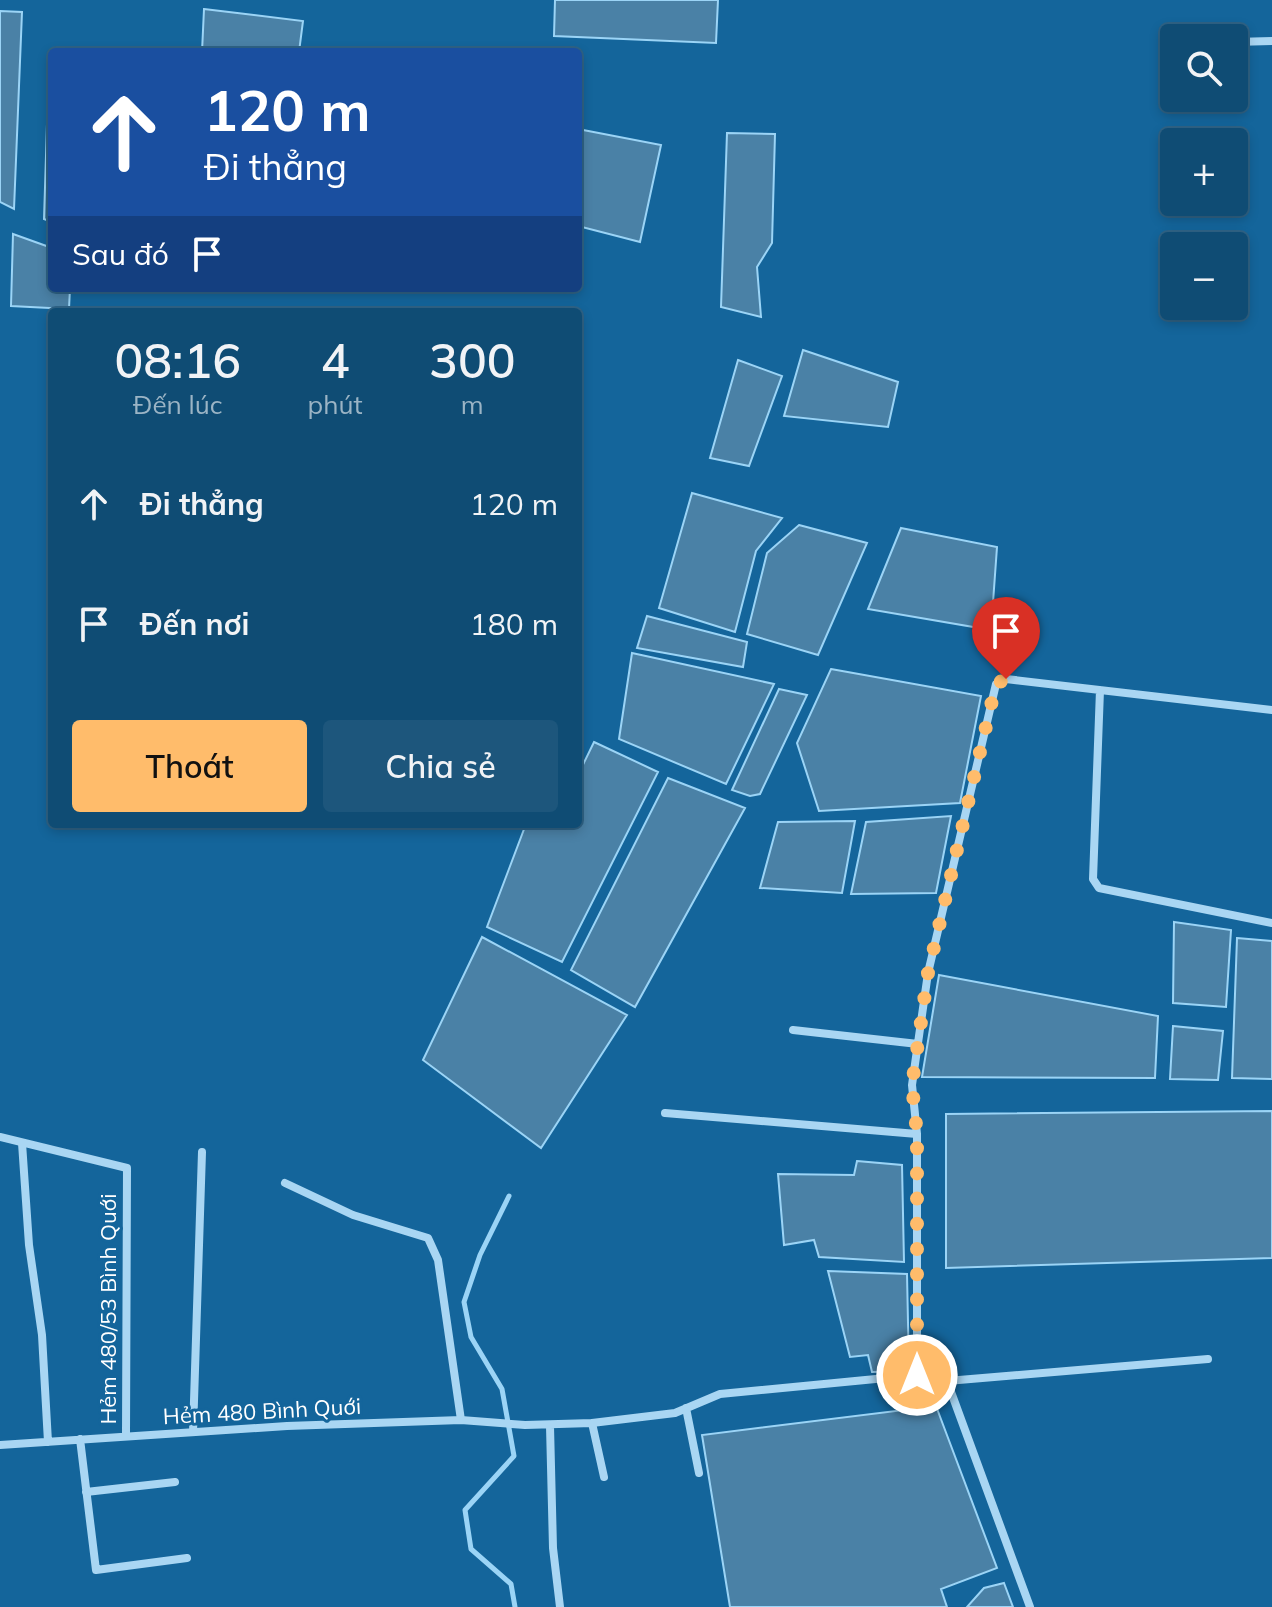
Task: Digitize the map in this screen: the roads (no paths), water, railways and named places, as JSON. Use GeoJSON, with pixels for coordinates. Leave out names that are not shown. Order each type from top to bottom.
{"type":"FeatureCollection","features":[{"type":"Feature","properties":{"kind":"street"},"geometry":{"type":"LineString","coordinates":[[1248,42],[1272,41]]}},
{"type":"Feature","properties":{"kind":"street"},"geometry":{"type":"LineString","coordinates":[[917,1375],[917,1134],[912,1085],[930,964],[996,684],[1006,679],[1272,710]]}},
{"type":"Feature","properties":{"kind":"street"},"geometry":{"type":"LineString","coordinates":[[1100,690],[1093,879],[1099,888],[1272,923]]}},
{"type":"Feature","properties":{"kind":"street"},"geometry":{"type":"LineString","coordinates":[[793,1030],[918,1044]]}},
{"type":"Feature","properties":{"kind":"street"},"geometry":{"type":"LineString","coordinates":[[665,1113],[917,1134]]}},
{"type":"Feature","properties":{"kind":"street","name":"Hẻm 480/53 Bình Quới"},"geometry":{"type":"LineString","coordinates":[[0,1137],[127,1168],[126,1436]]}},
{"type":"Feature","properties":{"kind":"street"},"geometry":{"type":"LineString","coordinates":[[22,1143],[29,1245],[42,1335],[48,1442]]}},
{"type":"Feature","properties":{"kind":"street"},"geometry":{"type":"LineString","coordinates":[[193,1432],[202,1152]]}},
{"type":"Feature","properties":{"kind":"street"},"geometry":{"type":"LineString","coordinates":[[285,1183],[353,1215],[428,1238],[438,1260],[461,1420]]}},
{"type":"Feature","properties":{"kind":"street","name":"Hẻm 480 Bình Quới"},"geometry":{"type":"LineString","coordinates":[[0,1445],[193,1432],[461,1420],[550,1426],[675,1413],[720,1394],[917,1375],[947,1381],[1208,1359]]}},
{"type":"Feature","properties":{"kind":"street"},"geometry":{"type":"LineString","coordinates":[[947,1381],[1030,1607]]}},
{"type":"Feature","properties":{"kind":"street"},"geometry":{"type":"LineString","coordinates":[[686,1408],[699,1473]]}},
{"type":"Feature","properties":{"kind":"street"},"geometry":{"type":"LineString","coordinates":[[592,1423],[604,1477]]}},
{"type":"Feature","properties":{"kind":"street"},"geometry":{"type":"LineString","coordinates":[[550,1426],[553,1548],[560,1607]]}},
{"type":"Feature","properties":{"kind":"street"},"geometry":{"type":"LineString","coordinates":[[80,1439],[96,1570],[187,1558]]}},
{"type":"Feature","properties":{"kind":"street"},"geometry":{"type":"LineString","coordinates":[[86,1492],[175,1482]]}},
{"type":"Feature","properties":{"kind":"water"},"geometry":{"type":"Polygon","coordinates":[[[555,0],[718,0],[716,43],[554,36],[555,0]]]}},
{"type":"Feature","properties":{"kind":"water"},"geometry":{"type":"Polygon","coordinates":[[[204,9],[303,21],[300,48],[202,48],[204,9]]]}},
{"type":"Feature","properties":{"kind":"water"},"geometry":{"type":"Polygon","coordinates":[[[0,11],[22,12],[14,209],[0,202],[0,11]]]}},
{"type":"Feature","properties":{"kind":"water"},"geometry":{"type":"Polygon","coordinates":[[[47,124],[48,220],[44,219],[47,124]]]}},
{"type":"Feature","properties":{"kind":"water"},"geometry":{"type":"Polygon","coordinates":[[[582,130],[661,145],[640,242],[582,227],[582,130]]]}},
{"type":"Feature","properties":{"kind":"water"},"geometry":{"type":"Polygon","coordinates":[[[727,133],[775,134],[772,243],[757,267],[761,317],[721,307],[727,133]]]}},
{"type":"Feature","properties":{"kind":"water"},"geometry":{"type":"Polygon","coordinates":[[[13,234],[48,247],[48,292],[70,292],[69,308],[11,306],[13,234]]]}},
{"type":"Feature","properties":{"kind":"water"},"geometry":{"type":"Polygon","coordinates":[[[803,350],[898,382],[888,427],[784,416],[803,350]]]}},
{"type":"Feature","properties":{"kind":"water"},"geometry":{"type":"Polygon","coordinates":[[[738,360],[782,376],[749,466],[710,458],[738,360]]]}},
{"type":"Feature","properties":{"kind":"water"},"geometry":{"type":"Polygon","coordinates":[[[692,493],[782,518],[756,551],[735,632],[659,608],[692,493]]]}},
{"type":"Feature","properties":{"kind":"water"},"geometry":{"type":"Polygon","coordinates":[[[799,525],[867,543],[818,655],[747,634],[767,553],[799,525]]]}},
{"type":"Feature","properties":{"kind":"water"},"geometry":{"type":"Polygon","coordinates":[[[901,528],[997,547],[991,630],[868,609],[901,528]]]}},
{"type":"Feature","properties":{"kind":"water"},"geometry":{"type":"Polygon","coordinates":[[[647,616],[747,642],[743,667],[637,648],[647,616]]]}},
{"type":"Feature","properties":{"kind":"water"},"geometry":{"type":"Polygon","coordinates":[[[632,653],[774,684],[726,784],[619,739],[632,653]]]}},
{"type":"Feature","properties":{"kind":"water"},"geometry":{"type":"Polygon","coordinates":[[[831,669],[981,696],[960,803],[819,811],[797,743],[831,669]]]}},
{"type":"Feature","properties":{"kind":"water"},"geometry":{"type":"Polygon","coordinates":[[[779,689],[807,695],[760,794],[750,796],[732,790],[779,689]]]}},
{"type":"Feature","properties":{"kind":"water"},"geometry":{"type":"Polygon","coordinates":[[[594,742],[658,772],[562,962],[487,927],[524,828],[582,828],[582,767],[594,742]]]}},
{"type":"Feature","properties":{"kind":"water"},"geometry":{"type":"Polygon","coordinates":[[[668,778],[745,808],[635,1007],[571,970],[668,778]]]}},
{"type":"Feature","properties":{"kind":"water"},"geometry":{"type":"Polygon","coordinates":[[[951,816],[936,893],[851,894],[866,822],[951,816]]]}},
{"type":"Feature","properties":{"kind":"water"},"geometry":{"type":"Polygon","coordinates":[[[855,821],[842,893],[760,888],[778,822],[855,821]]]}},
{"type":"Feature","properties":{"kind":"water"},"geometry":{"type":"Polygon","coordinates":[[[1174,922],[1231,930],[1226,1007],[1173,1003],[1174,922]]]}},
{"type":"Feature","properties":{"kind":"water"},"geometry":{"type":"Polygon","coordinates":[[[482,937],[627,1015],[541,1148],[423,1060],[482,937]]]}},
{"type":"Feature","properties":{"kind":"water"},"geometry":{"type":"Polygon","coordinates":[[[1237,938],[1272,941],[1272,1079],[1232,1078],[1237,938]]]}},
{"type":"Feature","properties":{"kind":"water"},"geometry":{"type":"Polygon","coordinates":[[[939,975],[1158,1016],[1155,1078],[922,1077],[939,975]]]}},
{"type":"Feature","properties":{"kind":"water"},"geometry":{"type":"Polygon","coordinates":[[[1173,1026],[1223,1031],[1218,1080],[1170,1079],[1173,1026]]]}},
{"type":"Feature","properties":{"kind":"water"},"geometry":{"type":"Polygon","coordinates":[[[1272,1111],[1272,1258],[946,1268],[946,1114],[1272,1111]]]}},
{"type":"Feature","properties":{"kind":"water"},"geometry":{"type":"Polygon","coordinates":[[[857,1161],[902,1165],[904,1262],[819,1257],[814,1240],[784,1245],[778,1174],[854,1175],[857,1161]]]}},
{"type":"Feature","properties":{"kind":"water"},"geometry":{"type":"Polygon","coordinates":[[[828,1271],[907,1274],[909,1371],[872,1372],[868,1355],[850,1357],[828,1271]]]}},
{"type":"Feature","properties":{"kind":"water"},"geometry":{"type":"Polygon","coordinates":[[[936,1406],[997,1568],[941,1589],[947,1607],[730,1607],[702,1435],[936,1406]]]}},
{"type":"Feature","properties":{"kind":"water"},"geometry":{"type":"Polygon","coordinates":[[[1004,1583],[1013,1607],[967,1607],[984,1588],[1004,1583]]]}},
{"type":"Feature","properties":{"kind":"waterway"},"geometry":{"type":"LineString","coordinates":[[509,1196],[480,1255],[464,1302],[471,1337],[502,1389],[514,1456],[465,1510],[471,1549],[511,1584],[515,1607]]}}]}
